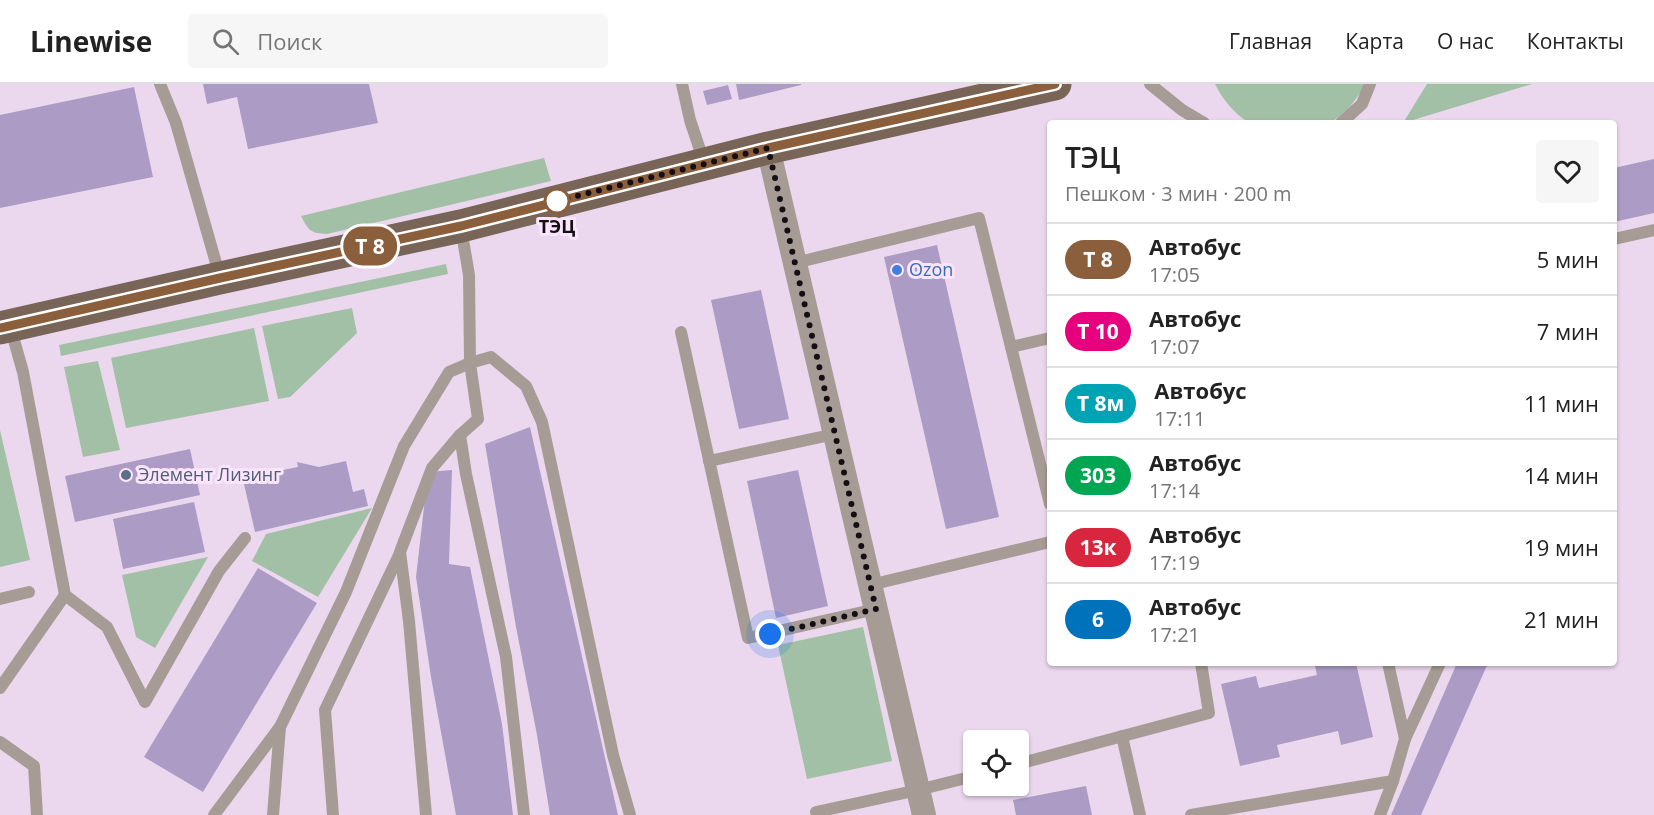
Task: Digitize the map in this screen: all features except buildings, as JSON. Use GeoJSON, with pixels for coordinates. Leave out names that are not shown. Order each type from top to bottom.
{"type":"FeatureCollection","features":[{"type":"Feature","properties":{"kind":"main road"},"geometry":{"type":"LineString","coordinates":[[5,327],[461,226],[705,163],[1055,84]]}},
{"type":"Feature","properties":{"kind":"street"},"geometry":{"type":"LineString","coordinates":[[768,148],[924,815]]}},
{"type":"Feature","properties":{"kind":"lane"},"geometry":{"type":"LineString","coordinates":[[160,84],[176,123],[220,278]]}},
{"type":"Feature","properties":{"kind":"lane"},"geometry":{"type":"LineString","coordinates":[[681,84],[690,120],[705,163]]}},
{"type":"Feature","properties":{"kind":"lane"},"geometry":{"type":"LineString","coordinates":[[1149,84],[1199,120]]}},
{"type":"Feature","properties":{"kind":"lane"},"geometry":{"type":"LineString","coordinates":[[1344,120],[1362,104],[1370,84]]}},
{"type":"Feature","properties":{"kind":"lane"},"geometry":{"type":"LineString","coordinates":[[795,263],[979,218],[1047,492]]}},
{"type":"Feature","properties":{"kind":"lane"},"geometry":{"type":"LineString","coordinates":[[333,815],[325,710],[400,552],[432,468],[460,435],[478,419],[470,363],[468,275],[461,226]]}},
{"type":"Feature","properties":{"kind":"lane"},"geometry":{"type":"LineString","coordinates":[[1617,238],[1654,230]]}},
{"type":"Feature","properties":{"kind":"lane"},"geometry":{"type":"LineString","coordinates":[[5,327],[23,372],[65,596],[107,627],[145,702],[219,571],[245,538]]}},
{"type":"Feature","properties":{"kind":"lane"},"geometry":{"type":"LineString","coordinates":[[681,332],[748,639],[876,609]]}},
{"type":"Feature","properties":{"kind":"lane"},"geometry":{"type":"LineString","coordinates":[[1011,347],[1047,339]]}},
{"type":"Feature","properties":{"kind":"lane"},"geometry":{"type":"LineString","coordinates":[[214,815],[280,727],[345,591],[404,446],[449,372],[491,357],[526,386],[542,422],[611,744],[630,815]]}},
{"type":"Feature","properties":{"kind":"lane"},"geometry":{"type":"LineString","coordinates":[[709,461],[835,434]]}},
{"type":"Feature","properties":{"kind":"lane"},"geometry":{"type":"LineString","coordinates":[[460,435],[466,474],[506,657],[524,815]]}},
{"type":"Feature","properties":{"kind":"lane"},"geometry":{"type":"LineString","coordinates":[[870,585],[1047,543]]}},
{"type":"Feature","properties":{"kind":"lane"},"geometry":{"type":"LineString","coordinates":[[400,552],[409,621],[426,815]]}},
{"type":"Feature","properties":{"kind":"lane"},"geometry":{"type":"LineString","coordinates":[[0,598],[29,592]]}},
{"type":"Feature","properties":{"kind":"lane"},"geometry":{"type":"LineString","coordinates":[[0,688],[65,596]]}},
{"type":"Feature","properties":{"kind":"lane"},"geometry":{"type":"LineString","coordinates":[[1029,761],[1209,713],[1201,666]]}},
{"type":"Feature","properties":{"kind":"lane"},"geometry":{"type":"LineString","coordinates":[[1389,666],[1405,739]]}},
{"type":"Feature","properties":{"kind":"lane"},"geometry":{"type":"LineString","coordinates":[[1380,815],[1405,739],[1439,666]]}},
{"type":"Feature","properties":{"kind":"lane"},"geometry":{"type":"LineString","coordinates":[[273,815],[280,727]]}},
{"type":"Feature","properties":{"kind":"lane"},"geometry":{"type":"LineString","coordinates":[[1122,736],[1140,815]]}},
{"type":"Feature","properties":{"kind":"lane"},"geometry":{"type":"LineString","coordinates":[[0,742],[33,766],[37,815]]}},
{"type":"Feature","properties":{"kind":"lane"},"geometry":{"type":"LineString","coordinates":[[816,812],[963,779]]}},
{"type":"Feature","properties":{"kind":"lane"},"geometry":{"type":"LineString","coordinates":[[1191,815],[1393,781]]}},
{"type":"Feature","properties":{"kind":"green space"},"geometry":{"type":"Polygon","coordinates":[[[1215,84],[1366,84],[1350,107],[1334,120],[1246,120],[1236,113],[1215,84]]]}},
{"type":"Feature","properties":{"kind":"green space"},"geometry":{"type":"Polygon","coordinates":[[[1427,84],[1532,84],[1413,120],[1405,120],[1427,84]]]}},
{"type":"Feature","properties":{"kind":"green space"},"geometry":{"type":"Polygon","coordinates":[[[544,158],[551,181],[327,234],[311,230],[301,216],[544,158]]]}},
{"type":"Feature","properties":{"kind":"green space"},"geometry":{"type":"Polygon","coordinates":[[[446,264],[448,274],[61,356],[59,345],[446,264]]]}},
{"type":"Feature","properties":{"kind":"green space"},"geometry":{"type":"Polygon","coordinates":[[[352,308],[357,333],[290,397],[278,399],[262,326],[352,308]]]}},
{"type":"Feature","properties":{"kind":"green space"},"geometry":{"type":"Polygon","coordinates":[[[254,328],[269,401],[126,428],[111,358],[254,328]]]}},
{"type":"Feature","properties":{"kind":"green space"},"geometry":{"type":"Polygon","coordinates":[[[98,361],[120,450],[83,457],[64,367],[98,361]]]}},
{"type":"Feature","properties":{"kind":"green space"},"geometry":{"type":"Polygon","coordinates":[[[0,430],[30,560],[0,567],[0,430]]]}},
{"type":"Feature","properties":{"kind":"green space"},"geometry":{"type":"Polygon","coordinates":[[[372,508],[318,597],[252,561],[266,534],[372,508]]]}},
{"type":"Feature","properties":{"kind":"green space"},"geometry":{"type":"Polygon","coordinates":[[[208,557],[155,648],[136,637],[122,575],[208,557]]]}},
{"type":"Feature","properties":{"kind":"green space"},"geometry":{"type":"Polygon","coordinates":[[[863,627],[892,761],[807,779],[778,645],[863,627]]]}},
{"type":"Feature","properties":{"kind":"bus line"},"geometry":{"type":"LineString","coordinates":[[0,328],[461,226],[705,163],[1055,84]]}},
{"type":"Feature","properties":{"kind":"place","name":"ТЭЦ"},"geometry":{"type":"Point","coordinates":[557,201]}},
{"type":"Feature","properties":{"kind":"place","name":"Ozon"},"geometry":{"type":"Point","coordinates":[897,270]}},
{"type":"Feature","properties":{"kind":"place","name":"Элемент Лизинг"},"geometry":{"type":"Point","coordinates":[126,475]}},
{"type":"Feature","properties":{"kind":"route"},"geometry":{"type":"LineString","coordinates":[[557,201],[768,148],[876,609],[770,634]]}}]}
